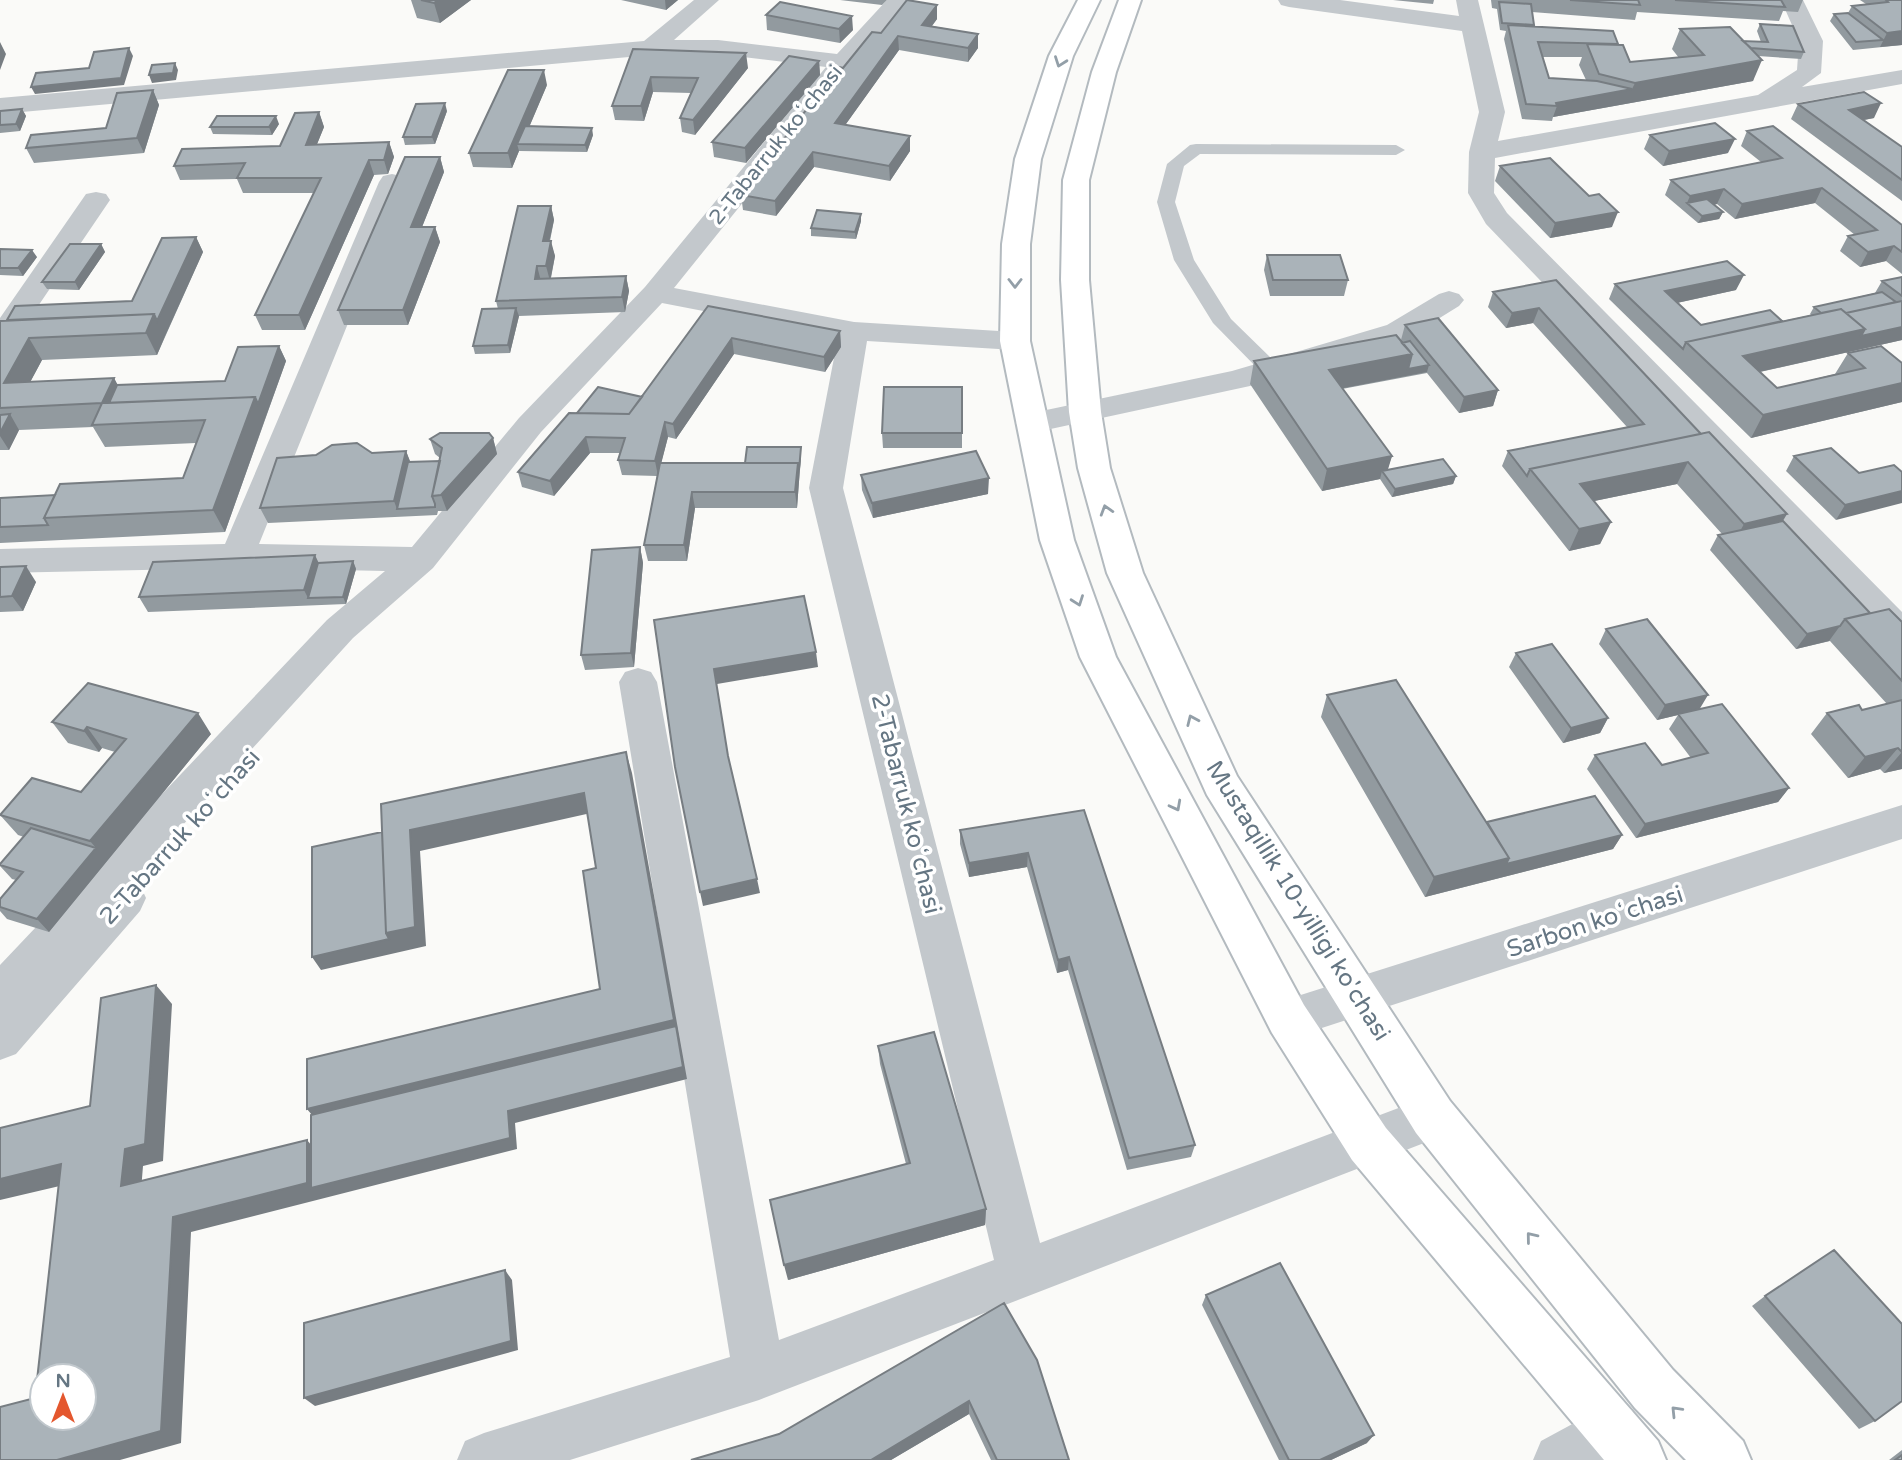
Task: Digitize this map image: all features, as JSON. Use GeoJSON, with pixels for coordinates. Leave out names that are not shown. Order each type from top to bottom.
{"type":"FeatureCollection","features":[{"type":"Feature","properties":{"kind":"main road"},"geometry":{"type":"LineString","coordinates":[[1089,0],[1061,56],[1028,159],[1016,244],[1015,341],[1057,541],[1098,657],[1288,1019],[1369,1144],[1626,1445]]}},
{"type":"Feature","properties":{"kind":"main road","name":"Mustaqillik 10-yilligi ko'chasi"},"geometry":{"type":"LineString","coordinates":[[1130,0],[1104,72],[1076,180],[1075,280],[1085,412],[1094,468],[1125,573],[1221,784],[1433,1117],[1654,1389],[1724,1460]]}},
{"type":"Feature","properties":{"kind":"street"},"geometry":{"type":"LineString","coordinates":[[652,48],[708,0]]}},
{"type":"Feature","properties":{"kind":"street","name":"2-Tabarruk koʻchasi"},"geometry":{"type":"LineString","coordinates":[[0,995],[340,629],[421,559],[530,425],[655,293],[844,62],[900,0]]}},
{"type":"Feature","properties":{"kind":"street"},"geometry":{"type":"LineString","coordinates":[[1289,0],[1470,13],[1492,112],[1482,152],[1481,193],[1496,218],[1902,634]]}},
{"type":"Feature","properties":{"kind":"street"},"geometry":{"type":"LineString","coordinates":[[1738,106],[1773,95],[1809,73],[1811,41],[1793,0]]}},
{"type":"Feature","properties":{"kind":"street"},"geometry":{"type":"LineString","coordinates":[[0,106],[320,75],[652,48],[718,47],[844,62]]}},
{"type":"Feature","properties":{"kind":"street"},"geometry":{"type":"LineString","coordinates":[[1482,152],[1902,77]]}},
{"type":"Feature","properties":{"kind":"street"},"geometry":{"type":"LineString","coordinates":[[1738,106],[1760,123]]}},
{"type":"Feature","properties":{"kind":"street"},"geometry":{"type":"LineString","coordinates":[[237,556],[392,182]]}},
{"type":"Feature","properties":{"kind":"street"},"geometry":{"type":"LineString","coordinates":[[0,340],[96,200]]}},
{"type":"Feature","properties":{"kind":"street"},"geometry":{"type":"LineString","coordinates":[[655,293],[854,331],[1015,341]]}},
{"type":"Feature","properties":{"kind":"street"},"geometry":{"type":"LineString","coordinates":[[1032,423],[1239,379],[1398,331],[1450,300]]}},
{"type":"Feature","properties":{"kind":"street","name":"2-Tabarruk koʻchasi"},"geometry":{"type":"LineString","coordinates":[[854,331],[826,488],[1023,1275]]}},
{"type":"Feature","properties":{"kind":"street"},"geometry":{"type":"LineString","coordinates":[[0,561],[237,556],[421,559]]}},
{"type":"Feature","properties":{"kind":"street","name":"2-Tabarruk koʻchasi"},"geometry":{"type":"LineString","coordinates":[[0,1039],[330,668],[344,647],[340,629]]}},
{"type":"Feature","properties":{"kind":"street"},"geometry":{"type":"LineString","coordinates":[[638,682],[759,1374]]}},
{"type":"Feature","properties":{"kind":"street","name":"Sarbon koʻchasi"},"geometry":{"type":"LineString","coordinates":[[1288,1019],[1902,822]]}},
{"type":"Feature","properties":{"kind":"street"},"geometry":{"type":"LineString","coordinates":[[484,1460],[759,1374],[1369,1144],[1433,1117]]}},
{"type":"Feature","properties":{"kind":"street"},"geometry":{"type":"LineString","coordinates":[[1560,1460],[1626,1445]]}},
{"type":"Feature","properties":{"kind":"lane"},"geometry":{"type":"LineString","coordinates":[[1269,368],[1223,323],[1184,260],[1166,202],[1176,164],[1196,149],[1396,150]]}},
{"type":"Feature","properties":{"kind":"building"},"geometry":{"type":"Polygon","coordinates":[[[907,0],[937,5],[922,25],[978,34],[968,48],[898,36],[835,123],[910,136],[889,166],[813,152],[775,201],[741,195],[839,67],[843,68],[872,32],[881,33],[907,0]]]}},
{"type":"Feature","properties":{"kind":"building"},"geometry":{"type":"Polygon","coordinates":[[[1570,0],[1638,0],[1640,5],[1570,0]]]}},
{"type":"Feature","properties":{"kind":"building"},"geometry":{"type":"Polygon","coordinates":[[[1675,0],[1781,0],[1785,7],[1675,0]]]}},
{"type":"Feature","properties":{"kind":"building"},"geometry":{"type":"Polygon","coordinates":[[[1886,0],[1902,0],[1902,31],[1887,33],[1852,6],[1888,2],[1886,0]]]}},
{"type":"Feature","properties":{"kind":"building"},"geometry":{"type":"Polygon","coordinates":[[[780,2],[852,16],[839,29],[766,15],[780,2]]]}},
{"type":"Feature","properties":{"kind":"building"},"geometry":{"type":"Polygon","coordinates":[[[1499,2],[1531,4],[1534,25],[1502,23],[1499,2]]]}},
{"type":"Feature","properties":{"kind":"building"},"geometry":{"type":"Polygon","coordinates":[[[1848,13],[1883,40],[1856,42],[1834,14],[1848,13]]]}},
{"type":"Feature","properties":{"kind":"building"},"geometry":{"type":"Polygon","coordinates":[[[1760,24],[1793,26],[1804,52],[1751,48],[1743,41],[1768,42],[1760,24]]]}},
{"type":"Feature","properties":{"kind":"building"},"geometry":{"type":"Polygon","coordinates":[[[1508,25],[1613,31],[1618,44],[1538,42],[1549,78],[1597,81],[1632,89],[1556,103],[1557,106],[1526,104],[1508,25]]]}},
{"type":"Feature","properties":{"kind":"building"},"geometry":{"type":"Polygon","coordinates":[[[1730,27],[1762,60],[1635,83],[1599,74],[1587,44],[1623,45],[1630,62],[1704,55],[1680,29],[1730,27]]]}},
{"type":"Feature","properties":{"kind":"building"},"geometry":{"type":"Polygon","coordinates":[[[129,48],[121,78],[31,87],[36,73],[89,68],[94,52],[129,48]]]}},
{"type":"Feature","properties":{"kind":"building"},"geometry":{"type":"Polygon","coordinates":[[[633,49],[746,53],[693,120],[680,118],[698,78],[651,77],[641,106],[612,106],[633,49]]]}},
{"type":"Feature","properties":{"kind":"building"},"geometry":{"type":"Polygon","coordinates":[[[789,56],[819,61],[745,148],[712,142],[789,56]]]}},
{"type":"Feature","properties":{"kind":"building"},"geometry":{"type":"Polygon","coordinates":[[[175,63],[173,73],[149,75],[152,65],[175,63]]]}},
{"type":"Feature","properties":{"kind":"building"},"geometry":{"type":"Polygon","coordinates":[[[508,70],[544,70],[508,153],[469,153],[508,70]]]}},
{"type":"Feature","properties":{"kind":"building"},"geometry":{"type":"Polygon","coordinates":[[[153,90],[137,138],[26,148],[31,135],[106,128],[117,93],[153,90]]]}},
{"type":"Feature","properties":{"kind":"building"},"geometry":{"type":"Polygon","coordinates":[[[1864,92],[1881,103],[1849,110],[1902,147],[1902,180],[1798,104],[1864,92]]]}},
{"type":"Feature","properties":{"kind":"building"},"geometry":{"type":"Polygon","coordinates":[[[445,103],[432,137],[403,137],[416,104],[445,103]]]}},
{"type":"Feature","properties":{"kind":"building"},"geometry":{"type":"Polygon","coordinates":[[[22,109],[16,124],[0,125],[0,111],[22,109]]]}},
{"type":"Feature","properties":{"kind":"building"},"geometry":{"type":"Polygon","coordinates":[[[319,112],[306,145],[389,142],[384,160],[369,160],[299,315],[255,315],[321,178],[237,178],[245,163],[174,166],[182,149],[280,146],[295,113],[319,112]]]}},
{"type":"Feature","properties":{"kind":"building"},"geometry":{"type":"Polygon","coordinates":[[[217,116],[276,116],[269,127],[210,127],[217,116]]]}},
{"type":"Feature","properties":{"kind":"building"},"geometry":{"type":"Polygon","coordinates":[[[1715,123],[1735,139],[1669,151],[1650,135],[1715,123]]]}},
{"type":"Feature","properties":{"kind":"building"},"geometry":{"type":"Polygon","coordinates":[[[525,126],[592,128],[585,145],[517,144],[525,126]]]}},
{"type":"Feature","properties":{"kind":"building"},"geometry":{"type":"Polygon","coordinates":[[[1773,126],[1902,225],[1902,252],[1894,246],[1868,252],[1848,236],[1877,230],[1822,188],[1742,204],[1724,189],[1690,196],[1671,180],[1782,158],[1747,131],[1773,126]]]}},
{"type":"Feature","properties":{"kind":"building"},"geometry":{"type":"Polygon","coordinates":[[[405,157],[440,157],[411,227],[435,227],[403,310],[338,310],[405,157]]]}},
{"type":"Feature","properties":{"kind":"building"},"geometry":{"type":"Polygon","coordinates":[[[1550,158],[1589,196],[1599,194],[1618,212],[1555,223],[1500,166],[1550,158]]]}},
{"type":"Feature","properties":{"kind":"building"},"geometry":{"type":"Polygon","coordinates":[[[1707,199],[1723,212],[1702,216],[1687,203],[1707,199]]]}},
{"type":"Feature","properties":{"kind":"building"},"geometry":{"type":"Polygon","coordinates":[[[518,206],[551,206],[543,241],[551,241],[546,266],[537,266],[535,279],[626,276],[622,297],[496,301],[518,206]]]}},
{"type":"Feature","properties":{"kind":"building"},"geometry":{"type":"Polygon","coordinates":[[[817,210],[861,214],[855,232],[811,228],[817,210]]]}},
{"type":"Feature","properties":{"kind":"building"},"geometry":{"type":"Polygon","coordinates":[[[196,237],[157,321],[154,314],[7,320],[15,306],[132,301],[162,238],[196,237]]]}},
{"type":"Feature","properties":{"kind":"building"},"geometry":{"type":"Polygon","coordinates":[[[70,244],[101,244],[75,282],[42,282],[70,244]]]}},
{"type":"Feature","properties":{"kind":"building"},"geometry":{"type":"Polygon","coordinates":[[[0,249],[32,250],[18,268],[0,268],[0,249]]]}},
{"type":"Feature","properties":{"kind":"building"},"geometry":{"type":"Polygon","coordinates":[[[1267,255],[1340,255],[1348,280],[1273,280],[1267,255]]]}},
{"type":"Feature","properties":{"kind":"building"},"geometry":{"type":"Polygon","coordinates":[[[1727,261],[1744,275],[1665,291],[1701,325],[1770,310],[1782,321],[1686,342],[1683,349],[1615,284],[1727,261]]]}},
{"type":"Feature","properties":{"kind":"building"},"geometry":{"type":"Polygon","coordinates":[[[1902,277],[1902,296],[1882,281],[1902,277]]]}},
{"type":"Feature","properties":{"kind":"building"},"geometry":{"type":"Polygon","coordinates":[[[1556,280],[1701,434],[1530,469],[1527,476],[1508,451],[1644,424],[1539,308],[1512,313],[1493,292],[1556,280]]]}},
{"type":"Feature","properties":{"kind":"building"},"geometry":{"type":"Polygon","coordinates":[[[1882,292],[1896,302],[1846,313],[1841,309],[1821,313],[1814,307],[1882,292]]]}},
{"type":"Feature","properties":{"kind":"building"},"geometry":{"type":"Polygon","coordinates":[[[1902,301],[1902,327],[1861,336],[1865,329],[1846,313],[1902,301]]]}},
{"type":"Feature","properties":{"kind":"building"},"geometry":{"type":"Polygon","coordinates":[[[708,306],[840,331],[824,357],[732,338],[673,424],[665,422],[655,461],[618,460],[625,438],[586,437],[550,481],[518,472],[569,413],[629,414],[708,306]]]}},
{"type":"Feature","properties":{"kind":"building"},"geometry":{"type":"Polygon","coordinates":[[[516,308],[508,345],[473,346],[482,309],[516,308]]]}},
{"type":"Feature","properties":{"kind":"building"},"geometry":{"type":"Polygon","coordinates":[[[1841,309],[1865,329],[1743,356],[1777,388],[1865,368],[1848,353],[1881,346],[1902,363],[1902,383],[1763,415],[1686,342],[1841,309]]]}},
{"type":"Feature","properties":{"kind":"building"},"geometry":{"type":"Polygon","coordinates":[[[154,314],[146,333],[29,338],[4,383],[114,378],[102,403],[0,408],[0,321],[154,314]]]}},
{"type":"Feature","properties":{"kind":"building"},"geometry":{"type":"Polygon","coordinates":[[[1438,318],[1498,390],[1464,397],[1405,325],[1438,318]]]}},
{"type":"Feature","properties":{"kind":"building"},"geometry":{"type":"Polygon","coordinates":[[[1396,335],[1412,354],[1329,370],[1392,456],[1327,469],[1254,361],[1396,335]]]}},
{"type":"Feature","properties":{"kind":"building"},"geometry":{"type":"Polygon","coordinates":[[[1410,341],[1429,365],[1408,369],[1412,354],[1402,343],[1410,341]]]}},
{"type":"Feature","properties":{"kind":"building"},"geometry":{"type":"Polygon","coordinates":[[[279,346],[258,404],[255,397],[109,403],[117,385],[225,381],[238,347],[279,346]]]}},
{"type":"Feature","properties":{"kind":"building"},"geometry":{"type":"Polygon","coordinates":[[[598,387],[642,397],[629,414],[577,413],[598,387]]]}},
{"type":"Feature","properties":{"kind":"building"},"geometry":{"type":"Polygon","coordinates":[[[884,387],[962,387],[962,433],[882,433],[884,387]]]}},
{"type":"Feature","properties":{"kind":"building"},"geometry":{"type":"Polygon","coordinates":[[[255,397],[213,510],[44,518],[60,484],[183,478],[205,420],[92,425],[102,403],[255,397]]]}},
{"type":"Feature","properties":{"kind":"building"},"geometry":{"type":"Polygon","coordinates":[[[10,414],[0,433],[0,415],[10,414]]]}},
{"type":"Feature","properties":{"kind":"building"},"geometry":{"type":"Polygon","coordinates":[[[1709,432],[1787,514],[1744,524],[1688,462],[1580,484],[1611,522],[1579,529],[1530,469],[1709,432]]]}},
{"type":"Feature","properties":{"kind":"building"},"geometry":{"type":"Polygon","coordinates":[[[440,433],[489,433],[493,438],[441,495],[432,496],[442,448],[430,439],[440,433]]]}},
{"type":"Feature","properties":{"kind":"building"},"geometry":{"type":"Polygon","coordinates":[[[357,443],[372,453],[406,451],[394,501],[260,508],[277,458],[316,455],[332,445],[357,443]]]}},
{"type":"Feature","properties":{"kind":"building"},"geometry":{"type":"Polygon","coordinates":[[[747,447],[801,447],[799,470],[798,463],[745,463],[747,447]]]}},
{"type":"Feature","properties":{"kind":"building"},"geometry":{"type":"Polygon","coordinates":[[[1831,448],[1859,473],[1894,465],[1902,472],[1902,491],[1845,505],[1794,456],[1831,448]]]}},
{"type":"Feature","properties":{"kind":"building"},"geometry":{"type":"Polygon","coordinates":[[[976,451],[989,478],[872,503],[861,475],[976,451]]]}},
{"type":"Feature","properties":{"kind":"building"},"geometry":{"type":"Polygon","coordinates":[[[1443,459],[1456,476],[1395,489],[1382,471],[1443,459]]]}},
{"type":"Feature","properties":{"kind":"building"},"geometry":{"type":"Polygon","coordinates":[[[440,461],[432,496],[435,507],[397,509],[408,462],[440,461]]]}},
{"type":"Feature","properties":{"kind":"building"},"geometry":{"type":"Polygon","coordinates":[[[660,463],[798,463],[795,492],[692,492],[684,545],[644,545],[660,463]]]}},
{"type":"Feature","properties":{"kind":"building"},"geometry":{"type":"Polygon","coordinates":[[[55,495],[44,518],[48,525],[0,527],[0,498],[55,495]]]}},
{"type":"Feature","properties":{"kind":"building"},"geometry":{"type":"Polygon","coordinates":[[[1783,521],[1870,613],[1845,619],[1840,626],[1807,634],[1718,535],[1783,521]]]}},
{"type":"Feature","properties":{"kind":"building"},"geometry":{"type":"Polygon","coordinates":[[[640,547],[631,653],[581,655],[592,550],[640,547]]]}},
{"type":"Feature","properties":{"kind":"building"},"geometry":{"type":"Polygon","coordinates":[[[315,555],[304,590],[139,597],[153,562],[315,555]]]}},
{"type":"Feature","properties":{"kind":"building"},"geometry":{"type":"Polygon","coordinates":[[[353,561],[343,597],[308,598],[318,563],[353,561]]]}},
{"type":"Feature","properties":{"kind":"building"},"geometry":{"type":"Polygon","coordinates":[[[26,566],[12,596],[0,597],[0,567],[26,566]]]}},
{"type":"Feature","properties":{"kind":"building"},"geometry":{"type":"Polygon","coordinates":[[[804,596],[816,652],[714,669],[728,756],[757,879],[700,892],[675,767],[654,620],[804,596]]]}},
{"type":"Feature","properties":{"kind":"building"},"geometry":{"type":"Polygon","coordinates":[[[1889,609],[1902,622],[1902,681],[1845,619],[1889,609]]]}},
{"type":"Feature","properties":{"kind":"building"},"geometry":{"type":"Polygon","coordinates":[[[1647,619],[1708,695],[1665,705],[1606,629],[1647,619]]]}},
{"type":"Feature","properties":{"kind":"building"},"geometry":{"type":"Polygon","coordinates":[[[1552,644],[1608,718],[1571,728],[1516,653],[1552,644]]]}},
{"type":"Feature","properties":{"kind":"building"},"geometry":{"type":"Polygon","coordinates":[[[1396,680],[1509,858],[1434,877],[1327,695],[1396,680]]]}},
{"type":"Feature","properties":{"kind":"building"},"geometry":{"type":"Polygon","coordinates":[[[88,683],[198,713],[90,841],[0,815],[32,778],[81,792],[126,739],[87,727],[84,731],[52,722],[88,683]]]}},
{"type":"Feature","properties":{"kind":"building"},"geometry":{"type":"Polygon","coordinates":[[[1902,700],[1902,752],[1898,748],[1865,757],[1827,713],[1859,705],[1862,710],[1902,700]]]}},
{"type":"Feature","properties":{"kind":"building"},"geometry":{"type":"Polygon","coordinates":[[[1722,704],[1789,788],[1645,824],[1595,755],[1645,743],[1662,765],[1708,753],[1678,714],[1722,704]]]}},
{"type":"Feature","properties":{"kind":"building"},"geometry":{"type":"Polygon","coordinates":[[[626,752],[674,1020],[307,1109],[307,1059],[600,989],[583,871],[596,868],[584,793],[410,830],[415,927],[386,933],[381,804],[626,752]]]}},
{"type":"Feature","properties":{"kind":"building"},"geometry":{"type":"Polygon","coordinates":[[[1595,796],[1622,835],[1506,864],[1509,858],[1487,822],[1595,796]]]}},
{"type":"Feature","properties":{"kind":"building"},"geometry":{"type":"Polygon","coordinates":[[[1084,810],[1195,1145],[1129,1158],[1069,957],[1058,960],[1028,853],[969,863],[960,830],[1084,810]]]}},
{"type":"Feature","properties":{"kind":"building"},"geometry":{"type":"Polygon","coordinates":[[[31,828],[96,848],[37,919],[0,907],[0,899],[23,872],[0,864],[31,828]]]}},
{"type":"Feature","properties":{"kind":"building"},"geometry":{"type":"Polygon","coordinates":[[[382,832],[386,933],[389,939],[312,957],[312,847],[382,832]]]}},
{"type":"Feature","properties":{"kind":"building"},"geometry":{"type":"Polygon","coordinates":[[[156,985],[145,1144],[125,1149],[121,1186],[307,1140],[307,1183],[173,1217],[161,1431],[57,1460],[0,1460],[0,1407],[28,1400],[28,1432],[98,1432],[98,1362],[39,1362],[61,1164],[0,1179],[0,1128],[90,1106],[101,998],[156,985]]]}},
{"type":"Feature","properties":{"kind":"building"},"geometry":{"type":"Polygon","coordinates":[[[676,1026],[683,1067],[508,1111],[510,1138],[311,1188],[311,1115],[676,1026]]]}},
{"type":"Feature","properties":{"kind":"building"},"geometry":{"type":"Polygon","coordinates":[[[934,1032],[986,1209],[784,1265],[770,1200],[910,1163],[878,1046],[934,1032]]]}},
{"type":"Feature","properties":{"kind":"building"},"geometry":{"type":"Polygon","coordinates":[[[1834,1250],[1902,1324],[1902,1401],[1875,1421],[1765,1296],[1834,1250]]]}},
{"type":"Feature","properties":{"kind":"building"},"geometry":{"type":"Polygon","coordinates":[[[1280,1263],[1374,1435],[1320,1460],[1289,1460],[1206,1295],[1280,1263]]]}},
{"type":"Feature","properties":{"kind":"building"},"geometry":{"type":"Polygon","coordinates":[[[505,1270],[511,1341],[304,1398],[304,1323],[505,1270]]]}},
{"type":"Feature","properties":{"kind":"building"},"geometry":{"type":"Polygon","coordinates":[[[1004,1303],[1037,1360],[1069,1460],[997,1460],[969,1401],[871,1460],[691,1460],[779,1434],[1004,1303]]]}}]}
